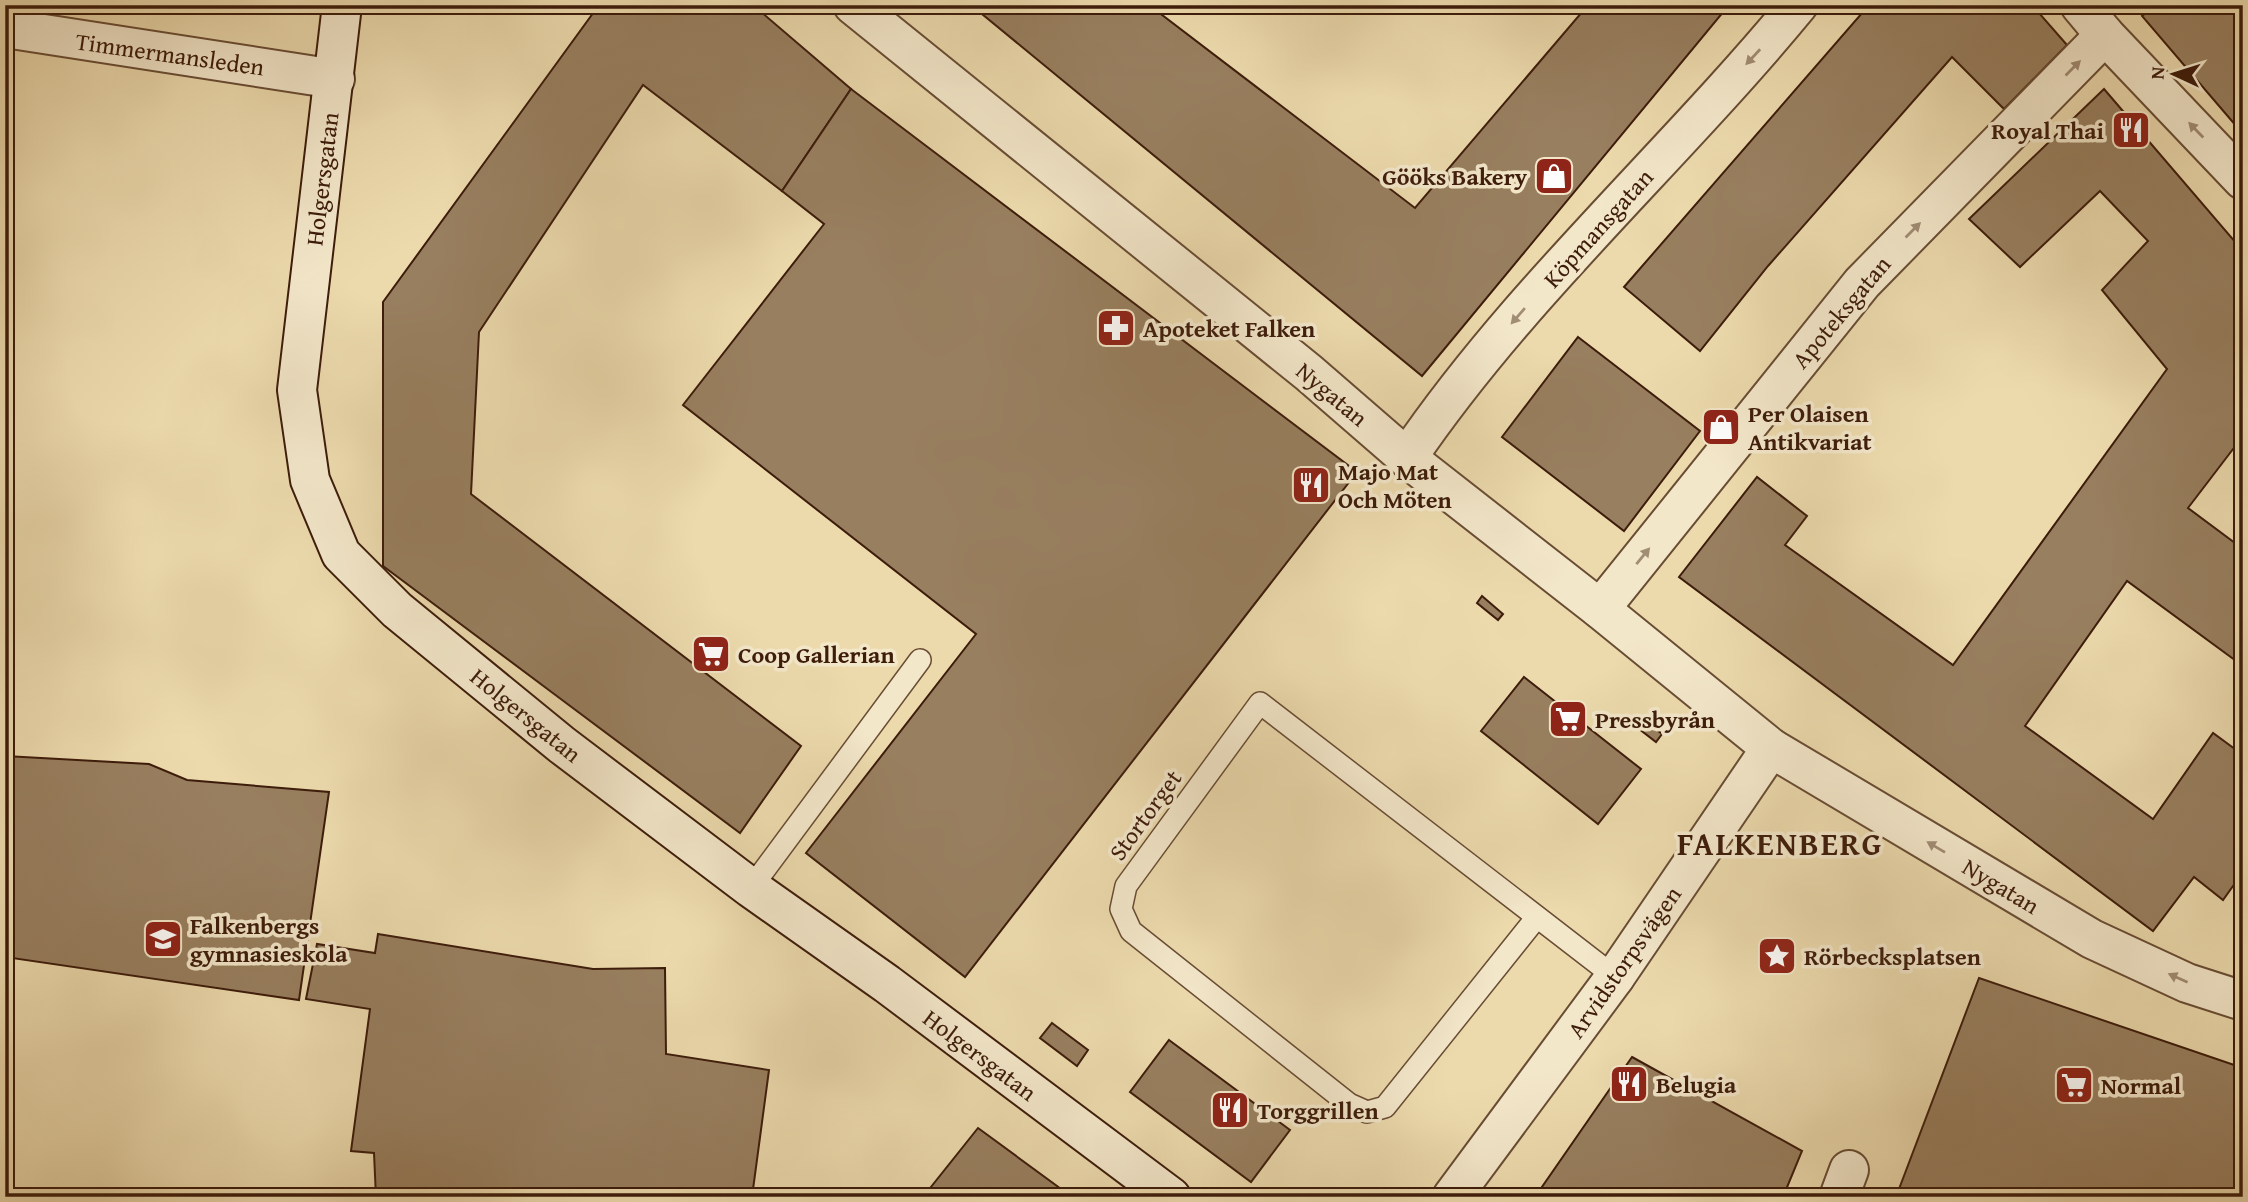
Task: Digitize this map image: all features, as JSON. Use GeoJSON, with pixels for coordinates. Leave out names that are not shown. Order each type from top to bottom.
{"type":"FeatureCollection","features":[{"type":"Feature","properties":{"kind":"street","name":"Holgersgatan"},"geometry":{"type":"LineString","coordinates":[[342,5],[297,390],[310,480],[341,554],[397,610],[542,728],[751,888],[887,984],[1171,1197]]}},
{"type":"Feature","properties":{"kind":"street","name":"Nygatan"},"geometry":{"type":"LineString","coordinates":[[853,5],[1309,373],[1407,458],[1759,737],[2092,939],[2187,983],[2243,1001]]}},
{"type":"Feature","properties":{"kind":"street","name":"Köpmansgatan"},"geometry":{"type":"LineString","coordinates":[[1407,458],[1440,410],[1516,319],[1798,5]]}},
{"type":"Feature","properties":{"kind":"street"},"geometry":{"type":"LineString","coordinates":[[2080,5],[2105,35],[2243,180]]}},
{"type":"Feature","properties":{"kind":"street","name":"Timmermansleden"},"geometry":{"type":"LineString","coordinates":[[5,28],[335,79]]}},
{"type":"Feature","properties":{"kind":"street","name":"Apoteksgatan"},"geometry":{"type":"LineString","coordinates":[[1600,609],[1861,283],[2105,35]]}},
{"type":"Feature","properties":{"kind":"street","name":"Arvidstorpsvägen"},"geometry":{"type":"LineString","coordinates":[[1452,1197],[1615,977],[1759,737]]}},
{"type":"Feature","properties":{"kind":"lane"},"geometry":{"type":"LineString","coordinates":[[751,888],[920,660]]}},
{"type":"Feature","properties":{"kind":"lane","name":"Stortorget"},"geometry":{"type":"LineString","coordinates":[[1537,917],[1385,1107],[1367,1112],[1349,1104],[1131,931],[1121,909],[1126,886],[1260,703],[1615,977]]}},
{"type":"Feature","properties":{"kind":"building"},"geometry":{"type":"Polygon","coordinates":[[[116,5],[170,5],[169,11],[116,5]]]}},
{"type":"Feature","properties":{"kind":"building"},"geometry":{"type":"Polygon","coordinates":[[[599,5],[753,5],[851,89],[782,191],[643,85],[479,332],[471,494],[801,746],[740,833],[383,566],[383,302],[599,5]]]}},
{"type":"Feature","properties":{"kind":"building"},"geometry":{"type":"Polygon","coordinates":[[[971,5],[1149,5],[1415,208],[1588,5],[1729,5],[1422,376],[971,5]]]}},
{"type":"Feature","properties":{"kind":"building"},"geometry":{"type":"Polygon","coordinates":[[[1869,5],[2032,5],[2067,45],[2004,109],[1952,57],[1768,266],[1700,351],[1624,287],[1869,5]]]}},
{"type":"Feature","properties":{"kind":"building"},"geometry":{"type":"Polygon","coordinates":[[[2156,5],[2243,5],[2243,134],[2142,16],[2156,5]]]}},
{"type":"Feature","properties":{"kind":"building"},"geometry":{"type":"Polygon","coordinates":[[[851,89],[1357,472],[965,977],[806,853],[976,634],[683,405],[824,224],[782,191],[851,89]]]}},
{"type":"Feature","properties":{"kind":"building"},"geometry":{"type":"Polygon","coordinates":[[[2104,89],[2243,251],[2243,436],[2188,508],[2243,549],[2243,666],[2127,581],[2025,726],[2153,819],[2213,733],[2243,755],[2243,872],[2223,900],[2194,877],[2153,931],[1679,577],[1757,477],[1807,516],[1785,545],[1953,665],[2167,369],[2102,290],[2148,241],[2100,191],[2020,267],[1969,219],[2104,89]]]}},
{"type":"Feature","properties":{"kind":"building"},"geometry":{"type":"Polygon","coordinates":[[[1578,337],[1700,431],[1624,531],[1502,437],[1578,337]]]}},
{"type":"Feature","properties":{"kind":"building"},"geometry":{"type":"Polygon","coordinates":[[[1482,596],[1503,614],[1498,620],[1477,603],[1482,596]]]}},
{"type":"Feature","properties":{"kind":"building"},"geometry":{"type":"Polygon","coordinates":[[[1524,677],[1641,769],[1598,824],[1481,731],[1524,677]]]}},
{"type":"Feature","properties":{"kind":"building"},"geometry":{"type":"Polygon","coordinates":[[[1640,717],[1662,734],[1656,742],[1634,725],[1640,717]]]}},
{"type":"Feature","properties":{"kind":"building"},"geometry":{"type":"Polygon","coordinates":[[[5,756],[149,764],[187,780],[329,792],[299,1000],[5,957],[5,756]]]}},
{"type":"Feature","properties":{"kind":"building"},"geometry":{"type":"Polygon","coordinates":[[[378,934],[593,969],[665,968],[666,1054],[769,1070],[752,1197],[376,1197],[374,1153],[351,1151],[370,1009],[306,999],[317,944],[375,953],[378,934]]]}},
{"type":"Feature","properties":{"kind":"building"},"geometry":{"type":"Polygon","coordinates":[[[1979,978],[2243,1068],[2243,1197],[1896,1197],[1979,978]]]}},
{"type":"Feature","properties":{"kind":"building"},"geometry":{"type":"Polygon","coordinates":[[[1052,1023],[1088,1050],[1077,1066],[1040,1038],[1052,1023]]]}},
{"type":"Feature","properties":{"kind":"building"},"geometry":{"type":"Polygon","coordinates":[[[1169,1040],[1290,1130],[1251,1182],[1130,1092],[1169,1040]]]}},
{"type":"Feature","properties":{"kind":"building"},"geometry":{"type":"Polygon","coordinates":[[[1632,1057],[1802,1151],[1783,1197],[1535,1197],[1632,1057]]]}},
{"type":"Feature","properties":{"kind":"building"},"geometry":{"type":"Polygon","coordinates":[[[978,1128],[1072,1197],[923,1197],[978,1128]]]}},
{"type":"Feature","properties":{"kind":"place","name":"Royal Thai"},"geometry":{"type":"Point","coordinates":[2131,130]}},
{"type":"Feature","properties":{"kind":"place","name":"Gööks Bakery"},"geometry":{"type":"Point","coordinates":[1554,176]}},
{"type":"Feature","properties":{"kind":"place","name":"Apoteket Falken"},"geometry":{"type":"Point","coordinates":[1116,328]}},
{"type":"Feature","properties":{"kind":"place","name":"Per Olaisen Antikvariat"},"geometry":{"type":"Point","coordinates":[1721,427]}},
{"type":"Feature","properties":{"kind":"place","name":"Majo Mat Och Möten"},"geometry":{"type":"Point","coordinates":[1311,485]}},
{"type":"Feature","properties":{"kind":"place","name":"Coop Gallerian"},"geometry":{"type":"Point","coordinates":[711,654]}},
{"type":"Feature","properties":{"kind":"place","name":"Pressbyrån"},"geometry":{"type":"Point","coordinates":[1568,719]}},
{"type":"Feature","properties":{"kind":"place","name":"Falkenbergs gymnasieskola"},"geometry":{"type":"Point","coordinates":[163,939]}},
{"type":"Feature","properties":{"kind":"place","name":"Rörbecksplatsen"},"geometry":{"type":"Point","coordinates":[1777,956]}},
{"type":"Feature","properties":{"kind":"place","name":"Belugia"},"geometry":{"type":"Point","coordinates":[1629,1084]}},
{"type":"Feature","properties":{"kind":"place","name":"Normal"},"geometry":{"type":"Point","coordinates":[2074,1085]}},
{"type":"Feature","properties":{"kind":"place","name":"Torggrillen"},"geometry":{"type":"Point","coordinates":[1230,1110]}},
{"type":"Feature","properties":{"kind":"district","name":"FALKENBERG"},"geometry":{"type":"Point","coordinates":[1780,843]}}]}
